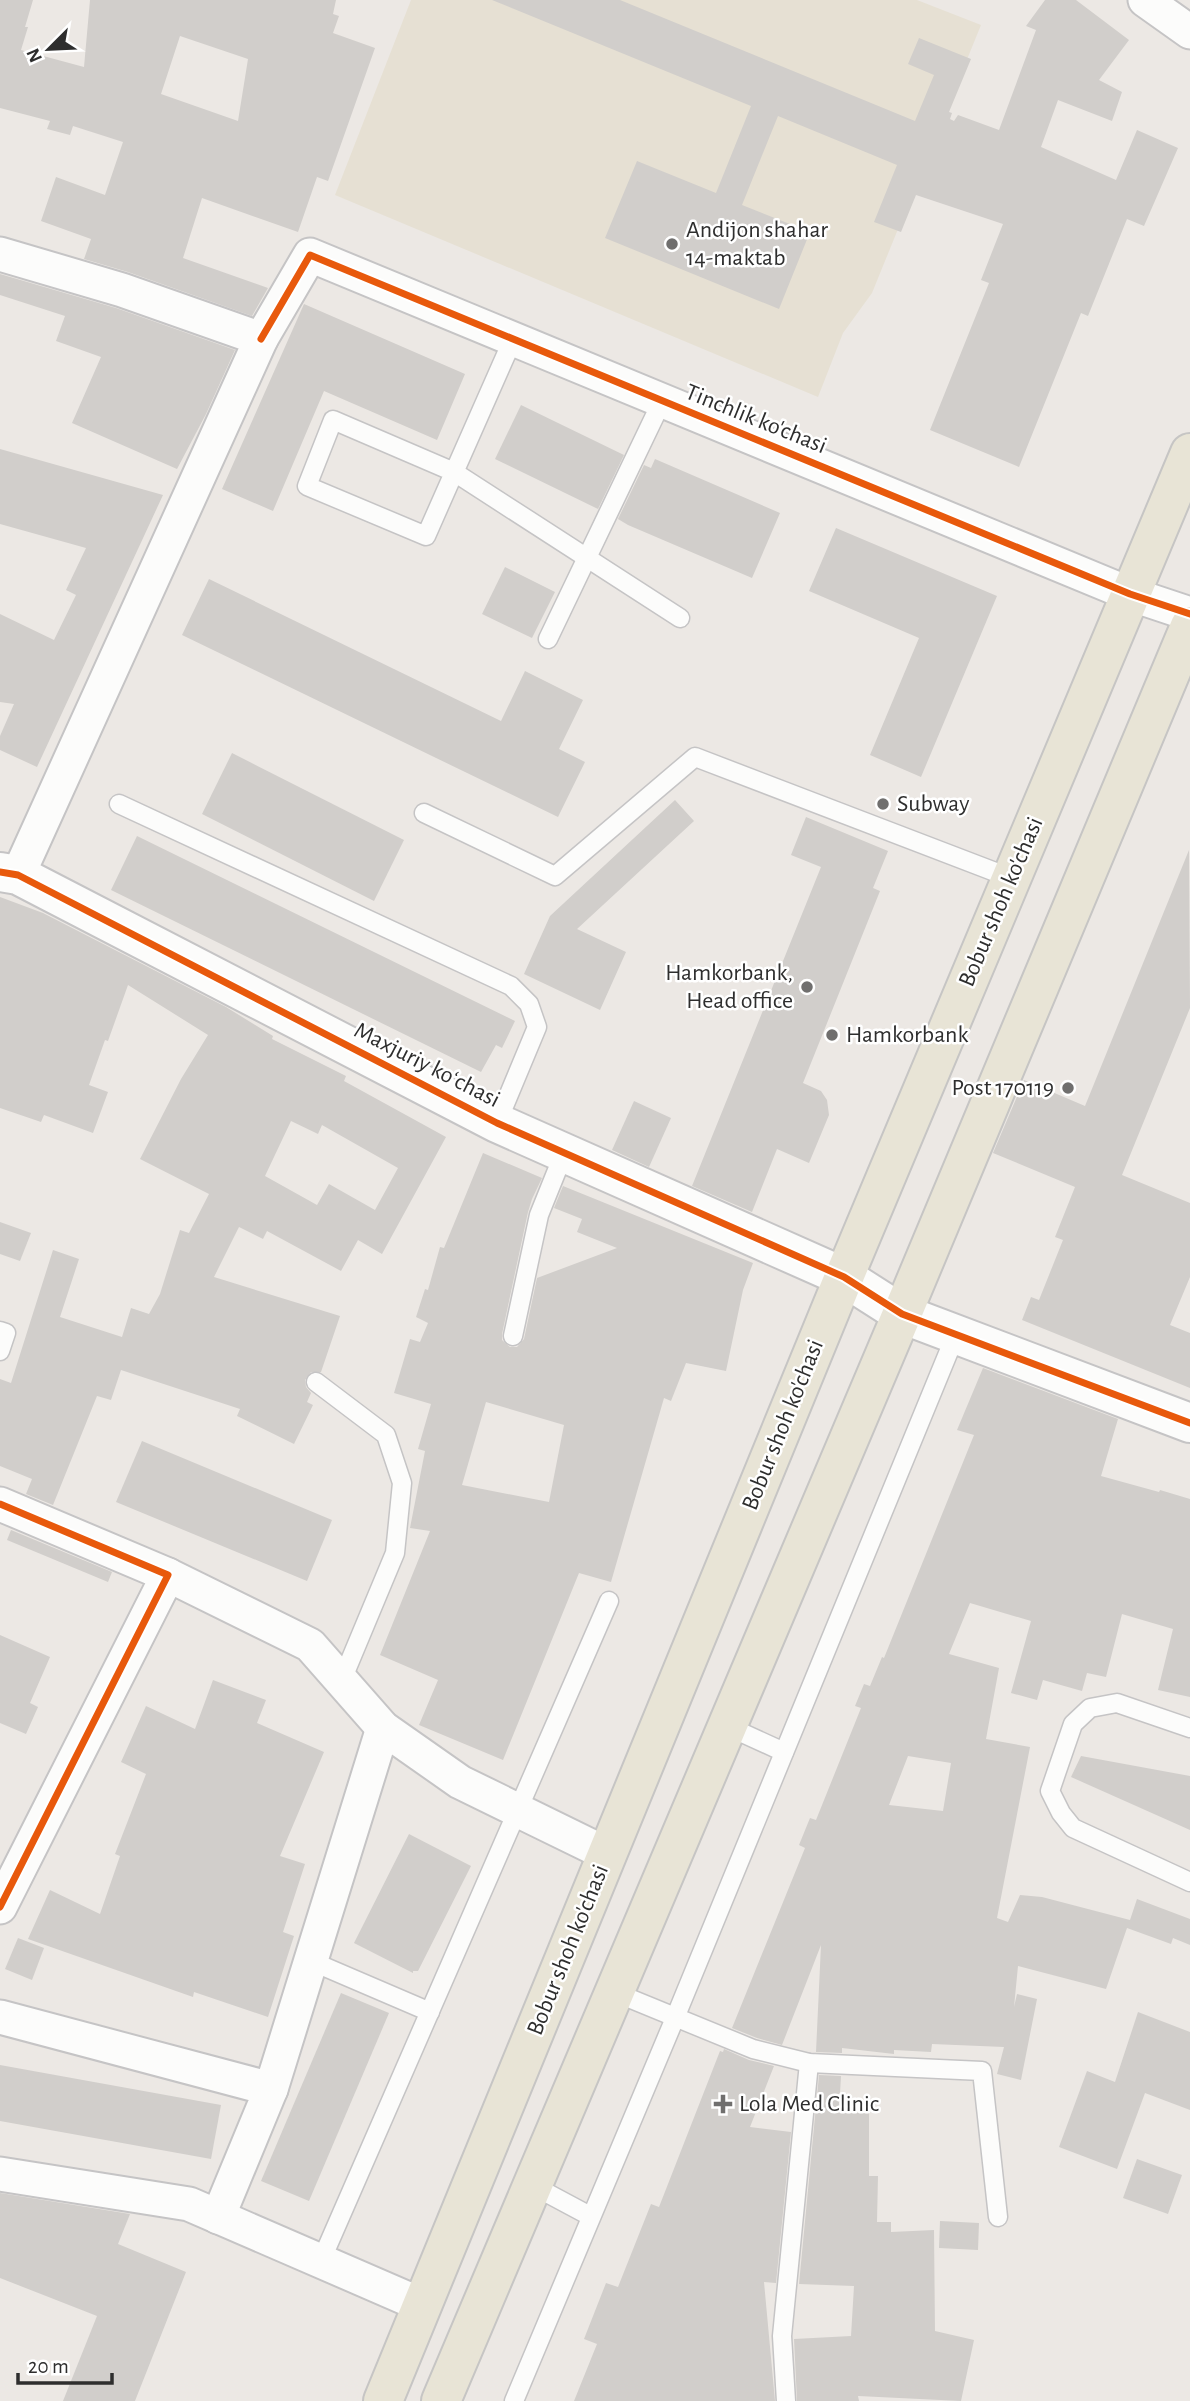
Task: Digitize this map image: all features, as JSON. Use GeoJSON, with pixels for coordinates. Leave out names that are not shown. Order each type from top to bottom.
{"type":"FeatureCollection","features":[{"type":"Feature","properties":{"kind":"main road","name":"Bobur shoh ko'chasi"},"geometry":{"type":"LineString","coordinates":[[383,2401],[844,1277],[1190,453]]}},
{"type":"Feature","properties":{"kind":"main road"},"geometry":{"type":"LineString","coordinates":[[441,2401],[902,1314],[1190,626]]}},
{"type":"Feature","properties":{"kind":"street"},"geometry":{"type":"LineString","coordinates":[[1145,0],[1190,32]]}},
{"type":"Feature","properties":{"kind":"street"},"geometry":{"type":"LineString","coordinates":[[0,254],[122,290],[261,339],[9,873]]}},
{"type":"Feature","properties":{"kind":"street","name":"Tinchlik ko'chasi"},"geometry":{"type":"LineString","coordinates":[[261,339],[310,255],[1130,594],[1190,614]]}},
{"type":"Feature","properties":{"kind":"street","name":"Maxjuriy koʻchasi"},"geometry":{"type":"LineString","coordinates":[[9,873],[497,1123],[844,1277],[902,1314],[1190,1423]]}},
{"type":"Feature","properties":{"kind":"street"},"geometry":{"type":"LineString","coordinates":[[0,1504],[168,1575],[310,1645],[383,1728],[460,1782],[607,1854]]}},
{"type":"Feature","properties":{"kind":"street"},"geometry":{"type":"LineString","coordinates":[[0,1907],[168,1575]]}},
{"type":"Feature","properties":{"kind":"street"},"geometry":{"type":"LineString","coordinates":[[218,2217],[271,2089],[383,1728]]}},
{"type":"Feature","properties":{"kind":"street"},"geometry":{"type":"LineString","coordinates":[[0,2017],[271,2089]]}},
{"type":"Feature","properties":{"kind":"street"},"geometry":{"type":"LineString","coordinates":[[0,2174],[190,2204],[422,2305]]}},
{"type":"Feature","properties":{"kind":"lane"},"geometry":{"type":"LineString","coordinates":[[513,339],[454,472],[426,536],[307,486],[333,420],[454,472],[680,618]]}},
{"type":"Feature","properties":{"kind":"lane"},"geometry":{"type":"LineString","coordinates":[[548,639],[662,401]]}},
{"type":"Feature","properties":{"kind":"lane"},"geometry":{"type":"LineString","coordinates":[[424,813],[555,876],[695,758],[1011,878]]}},
{"type":"Feature","properties":{"kind":"lane"},"geometry":{"type":"LineString","coordinates":[[119,804],[511,986],[529,1004],[537,1027],[497,1123]]}},
{"type":"Feature","properties":{"kind":"lane"},"geometry":{"type":"LineString","coordinates":[[513,1336],[539,1215],[564,1153]]}},
{"type":"Feature","properties":{"kind":"lane"},"geometry":{"type":"LineString","coordinates":[[0,1331],[6,1333],[0,1351]]}},
{"type":"Feature","properties":{"kind":"lane"},"geometry":{"type":"LineString","coordinates":[[514,2401],[956,1335]]}},
{"type":"Feature","properties":{"kind":"lane"},"geometry":{"type":"LineString","coordinates":[[316,1382],[386,1435],[402,1483],[395,1553],[342,1680]]}},
{"type":"Feature","properties":{"kind":"lane"},"geometry":{"type":"LineString","coordinates":[[321,2261],[609,1601]]}},
{"type":"Feature","properties":{"kind":"lane"},"geometry":{"type":"LineString","coordinates":[[1190,1728],[1117,1703],[1090,1708],[1073,1724],[1051,1791],[1060,1813],[1073,1828],[1190,1881]]}},
{"type":"Feature","properties":{"kind":"lane"},"geometry":{"type":"LineString","coordinates":[[727,1726],[784,1752]]}},
{"type":"Feature","properties":{"kind":"lane"},"geometry":{"type":"LineString","coordinates":[[311,1961],[430,2012]]}},
{"type":"Feature","properties":{"kind":"lane"},"geometry":{"type":"LineString","coordinates":[[614,1992],[753,2049],[809,2063],[982,2071],[998,2217]]}},
{"type":"Feature","properties":{"kind":"lane"},"geometry":{"type":"LineString","coordinates":[[786,2401],[782,2336],[809,2063]]}},
{"type":"Feature","properties":{"kind":"lane"},"geometry":{"type":"LineString","coordinates":[[532,2185],[590,2216]]}},
{"type":"Feature","properties":{"kind":"shaded area","name":"Andijon shahar 14-maktab"},"geometry":{"type":"Polygon","coordinates":[[[411,0],[917,0],[981,25],[872,293],[843,333],[818,397],[335,195],[411,0]]]}},
{"type":"Feature","properties":{"kind":"building"},"geometry":{"type":"Polygon","coordinates":[[[0,0],[33,0],[21,50],[84,67],[90,0],[336,0],[333,14],[339,16],[333,33],[375,48],[328,181],[317,177],[298,232],[202,198],[183,258],[268,288],[252,316],[84,259],[91,239],[41,221],[56,177],[105,195],[123,142],[73,126],[70,135],[47,129],[50,121],[0,108],[0,0]],[[180,36],[161,94],[238,121],[248,59],[180,36]]]}},
{"type":"Feature","properties":{"kind":"building"},"geometry":{"type":"Polygon","coordinates":[[[492,0],[620,0],[915,121],[934,75],[908,64],[919,38],[971,59],[949,112],[952,113],[950,119],[954,121],[958,115],[999,130],[1036,30],[1026,26],[1045,0],[1076,0],[1129,40],[1099,80],[1122,92],[1112,121],[1058,100],[1041,147],[1116,180],[1137,130],[1178,148],[1144,226],[1127,219],[1088,316],[1081,313],[1019,467],[930,430],[989,283],[981,280],[1003,224],[916,195],[901,232],[874,222],[897,165],[778,116],[742,205],[810,232],[779,309],[605,238],[637,161],[716,193],[751,106],[492,0]]]}},
{"type":"Feature","properties":{"kind":"building"},"geometry":{"type":"Polygon","coordinates":[[[0,274],[116,308],[235,350],[177,469],[72,423],[101,357],[56,341],[65,316],[0,295],[0,274]]]}},
{"type":"Feature","properties":{"kind":"building"},"geometry":{"type":"Polygon","coordinates":[[[304,304],[465,374],[437,440],[324,391],[273,511],[222,489],[304,304]]]}},
{"type":"Feature","properties":{"kind":"building"},"geometry":{"type":"Polygon","coordinates":[[[521,405],[624,455],[598,509],[495,459],[521,405]]]}},
{"type":"Feature","properties":{"kind":"building"},"geometry":{"type":"Polygon","coordinates":[[[0,449],[163,495],[37,767],[0,750],[0,736],[14,704],[0,702],[0,614],[54,640],[76,595],[66,590],[86,548],[0,524],[0,449]]]}},
{"type":"Feature","properties":{"kind":"building"},"geometry":{"type":"Polygon","coordinates":[[[655,459],[780,513],[752,578],[618,519],[644,465],[651,468],[655,459]]]}},
{"type":"Feature","properties":{"kind":"building"},"geometry":{"type":"Polygon","coordinates":[[[836,528],[997,596],[921,777],[870,755],[919,638],[809,591],[836,528]]]}},
{"type":"Feature","properties":{"kind":"building"},"geometry":{"type":"Polygon","coordinates":[[[505,567],[555,592],[532,638],[482,614],[505,567]]]}},
{"type":"Feature","properties":{"kind":"building"},"geometry":{"type":"Polygon","coordinates":[[[209,579],[501,721],[525,671],[583,700],[559,749],[585,762],[558,817],[182,635],[209,579]]]}},
{"type":"Feature","properties":{"kind":"building"},"geometry":{"type":"Polygon","coordinates":[[[232,753],[404,840],[374,901],[202,814],[232,753]]]}},
{"type":"Feature","properties":{"kind":"building"},"geometry":{"type":"Polygon","coordinates":[[[675,800],[694,821],[577,929],[626,952],[600,1010],[524,974],[550,916],[675,800]]]}},
{"type":"Feature","properties":{"kind":"building","name":"Hamkorbank, Head office"},"geometry":{"type":"Polygon","coordinates":[[[806,817],[888,851],[873,888],[880,891],[803,1083],[821,1091],[827,1100],[829,1115],[809,1163],[777,1149],[752,1212],[692,1186],[821,867],[791,855],[806,817]]]}},
{"type":"Feature","properties":{"kind":"building"},"geometry":{"type":"Polygon","coordinates":[[[137,836],[515,1021],[502,1048],[496,1045],[481,1072],[111,890],[137,836]]]}},
{"type":"Feature","properties":{"kind":"building"},"geometry":{"type":"Polygon","coordinates":[[[1189,850],[1190,1008],[1122,1175],[1190,1203],[1190,1277],[1170,1325],[1190,1333],[1190,1388],[1022,1320],[1031,1297],[1039,1300],[1063,1240],[1055,1237],[1075,1187],[993,1153],[1024,1080],[1085,1106],[1189,850]]]}},
{"type":"Feature","properties":{"kind":"building"},"geometry":{"type":"Polygon","coordinates":[[[0,897],[43,913],[226,1007],[273,1036],[272,1039],[346,1076],[344,1081],[446,1137],[382,1254],[358,1240],[341,1271],[267,1231],[263,1239],[239,1227],[214,1277],[340,1316],[321,1372],[311,1372],[305,1380],[311,1393],[307,1402],[313,1405],[294,1444],[237,1416],[240,1409],[121,1370],[111,1400],[97,1396],[53,1505],[26,1494],[32,1479],[0,1466],[0,1379],[11,1383],[53,1250],[79,1259],[60,1317],[122,1337],[131,1308],[149,1314],[160,1294],[180,1230],[189,1233],[209,1194],[140,1159],[181,1079],[208,1035],[128,985],[89,1085],[108,1092],[93,1133],[44,1115],[41,1122],[0,1108],[0,897]],[[291,1121],[265,1176],[317,1205],[329,1184],[375,1210],[398,1168],[322,1125],[318,1134],[291,1121]]]}},
{"type":"Feature","properties":{"kind":"building"},"geometry":{"type":"Polygon","coordinates":[[[634,1101],[671,1118],[649,1167],[612,1150],[634,1101]]]}},
{"type":"Feature","properties":{"kind":"building"},"geometry":{"type":"Polygon","coordinates":[[[483,1153],[542,1178],[528,1212],[502,1334],[502,1340],[510,1347],[517,1347],[524,1339],[537,1278],[617,1248],[577,1232],[582,1219],[554,1208],[563,1186],[753,1263],[743,1290],[726,1371],[686,1363],[671,1401],[664,1398],[611,1582],[579,1573],[503,1760],[419,1725],[438,1680],[380,1655],[430,1531],[410,1528],[425,1451],[418,1449],[431,1404],[394,1393],[410,1339],[420,1342],[428,1323],[416,1317],[425,1289],[428,1290],[440,1247],[444,1248],[483,1153]],[[486,1402],[462,1485],[549,1502],[564,1425],[486,1402]]]}},
{"type":"Feature","properties":{"kind":"building"},"geometry":{"type":"Polygon","coordinates":[[[0,1222],[31,1233],[20,1261],[0,1254],[0,1222]]]}},
{"type":"Feature","properties":{"kind":"building"},"geometry":{"type":"Polygon","coordinates":[[[983,1368],[1118,1419],[1101,1476],[1190,1499],[1190,1697],[1158,1690],[1173,1629],[1122,1614],[1106,1677],[1087,1673],[1082,1691],[1043,1680],[1037,1700],[1011,1693],[1031,1621],[970,1603],[949,1654],[999,1668],[986,1739],[1030,1747],[997,1918],[1008,1922],[1020,1895],[1042,1897],[1130,1920],[1137,1899],[1190,1919],[1190,1945],[1173,1938],[1171,1944],[1127,1928],[1106,1989],[1018,1966],[1014,2007],[1017,1994],[1037,1999],[1021,2080],[997,2074],[1004,2047],[932,2044],[931,2052],[894,2050],[894,2054],[842,2048],[842,2053],[816,2052],[821,1945],[782,2045],[732,2028],[805,1848],[799,1845],[810,1818],[816,1820],[861,1708],[855,1706],[864,1684],[870,1686],[882,1657],[884,1658],[974,1435],[957,1430],[983,1368]],[[908,1756],[889,1805],[943,1811],[951,1763],[908,1756]]]}},
{"type":"Feature","properties":{"kind":"building"},"geometry":{"type":"Polygon","coordinates":[[[142,1441],[332,1520],[307,1581],[116,1502],[142,1441]]]}},
{"type":"Feature","properties":{"kind":"building"},"geometry":{"type":"Polygon","coordinates":[[[11,1530],[112,1572],[108,1582],[7,1540],[11,1530]]]}},
{"type":"Feature","properties":{"kind":"building"},"geometry":{"type":"Polygon","coordinates":[[[0,1635],[50,1657],[30,1703],[38,1707],[26,1734],[0,1723],[0,1635]]]}},
{"type":"Feature","properties":{"kind":"building"},"geometry":{"type":"Polygon","coordinates":[[[213,1680],[266,1700],[257,1723],[324,1752],[280,1856],[305,1864],[283,1932],[294,1936],[268,2017],[194,1992],[193,1997],[28,1939],[50,1890],[100,1914],[120,1856],[115,1854],[146,1774],[121,1762],[146,1706],[195,1729],[213,1680]]]}},
{"type":"Feature","properties":{"kind":"building"},"geometry":{"type":"Polygon","coordinates":[[[1081,1756],[1190,1776],[1190,1830],[1071,1777],[1081,1756]]]}},
{"type":"Feature","properties":{"kind":"building"},"geometry":{"type":"Polygon","coordinates":[[[409,1834],[471,1866],[418,1971],[413,1973],[354,1943],[409,1834]]]}},
{"type":"Feature","properties":{"kind":"building"},"geometry":{"type":"Polygon","coordinates":[[[18,1938],[44,1948],[32,1980],[5,1969],[18,1938]]]}},
{"type":"Feature","properties":{"kind":"building"},"geometry":{"type":"Polygon","coordinates":[[[341,1993],[389,2013],[309,2201],[261,2181],[341,1993]]]}},
{"type":"Feature","properties":{"kind":"building"},"geometry":{"type":"Polygon","coordinates":[[[1138,2012],[1190,2032],[1190,2110],[1145,2093],[1117,2169],[1059,2147],[1087,2071],[1115,2082],[1138,2012]]]}},
{"type":"Feature","properties":{"kind":"building"},"geometry":{"type":"Polygon","coordinates":[[[724,2049],[749,2060],[774,2066],[750,2127],[791,2132],[776,2283],[764,2282],[775,2401],[574,2401],[597,2344],[584,2339],[606,2283],[618,2287],[651,2204],[659,2207],[720,2051],[723,2052],[724,2049]]]}},
{"type":"Feature","properties":{"kind":"building"},"geometry":{"type":"Polygon","coordinates":[[[0,2065],[221,2105],[211,2159],[0,2121],[0,2065]]]}},
{"type":"Feature","properties":{"kind":"building"},"geometry":{"type":"Polygon","coordinates":[[[819,2075],[841,2076],[839,2111],[869,2111],[869,2176],[878,2176],[877,2222],[891,2222],[891,2232],[934,2230],[935,2331],[974,2340],[961,2401],[858,2396],[859,2401],[797,2401],[794,2339],[851,2336],[854,2286],[799,2284],[819,2075]]]}},
{"type":"Feature","properties":{"kind":"building"},"geometry":{"type":"Polygon","coordinates":[[[1137,2159],[1182,2175],[1168,2214],[1123,2198],[1137,2159]]]}},
{"type":"Feature","properties":{"kind":"building"},"geometry":{"type":"Polygon","coordinates":[[[0,2193],[130,2214],[118,2244],[186,2272],[135,2401],[63,2401],[97,2316],[0,2278],[0,2193]]]}},
{"type":"Feature","properties":{"kind":"building"},"geometry":{"type":"Polygon","coordinates":[[[940,2221],[979,2223],[978,2250],[939,2248],[940,2221]]]}},
{"type":"Feature","properties":{"kind":"cycle path"},"geometry":{"type":"LineString","coordinates":[[261,339],[310,255],[1130,594],[1190,614]]}},
{"type":"Feature","properties":{"kind":"cycle path"},"geometry":{"type":"LineString","coordinates":[[0,872],[18,875],[497,1123],[844,1277],[902,1314],[1190,1423]]}},
{"type":"Feature","properties":{"kind":"cycle path"},"geometry":{"type":"LineString","coordinates":[[0,1504],[168,1575],[0,1907]]}},
{"type":"Feature","properties":{"kind":"place","name":"Andijon shahar 14-maktab"},"geometry":{"type":"Point","coordinates":[672,244]}},
{"type":"Feature","properties":{"kind":"place","name":"Subway"},"geometry":{"type":"Point","coordinates":[883,804]}},
{"type":"Feature","properties":{"kind":"place","name":"Hamkorbank, Head office"},"geometry":{"type":"Point","coordinates":[807,987]}},
{"type":"Feature","properties":{"kind":"place","name":"Hamkorbank"},"geometry":{"type":"Point","coordinates":[832,1035]}},
{"type":"Feature","properties":{"kind":"place","name":"Post 170119"},"geometry":{"type":"Point","coordinates":[1068,1088]}},
{"type":"Feature","properties":{"kind":"place","name":"Lola Med Clinic"},"geometry":{"type":"Point","coordinates":[723,2104]}}]}
